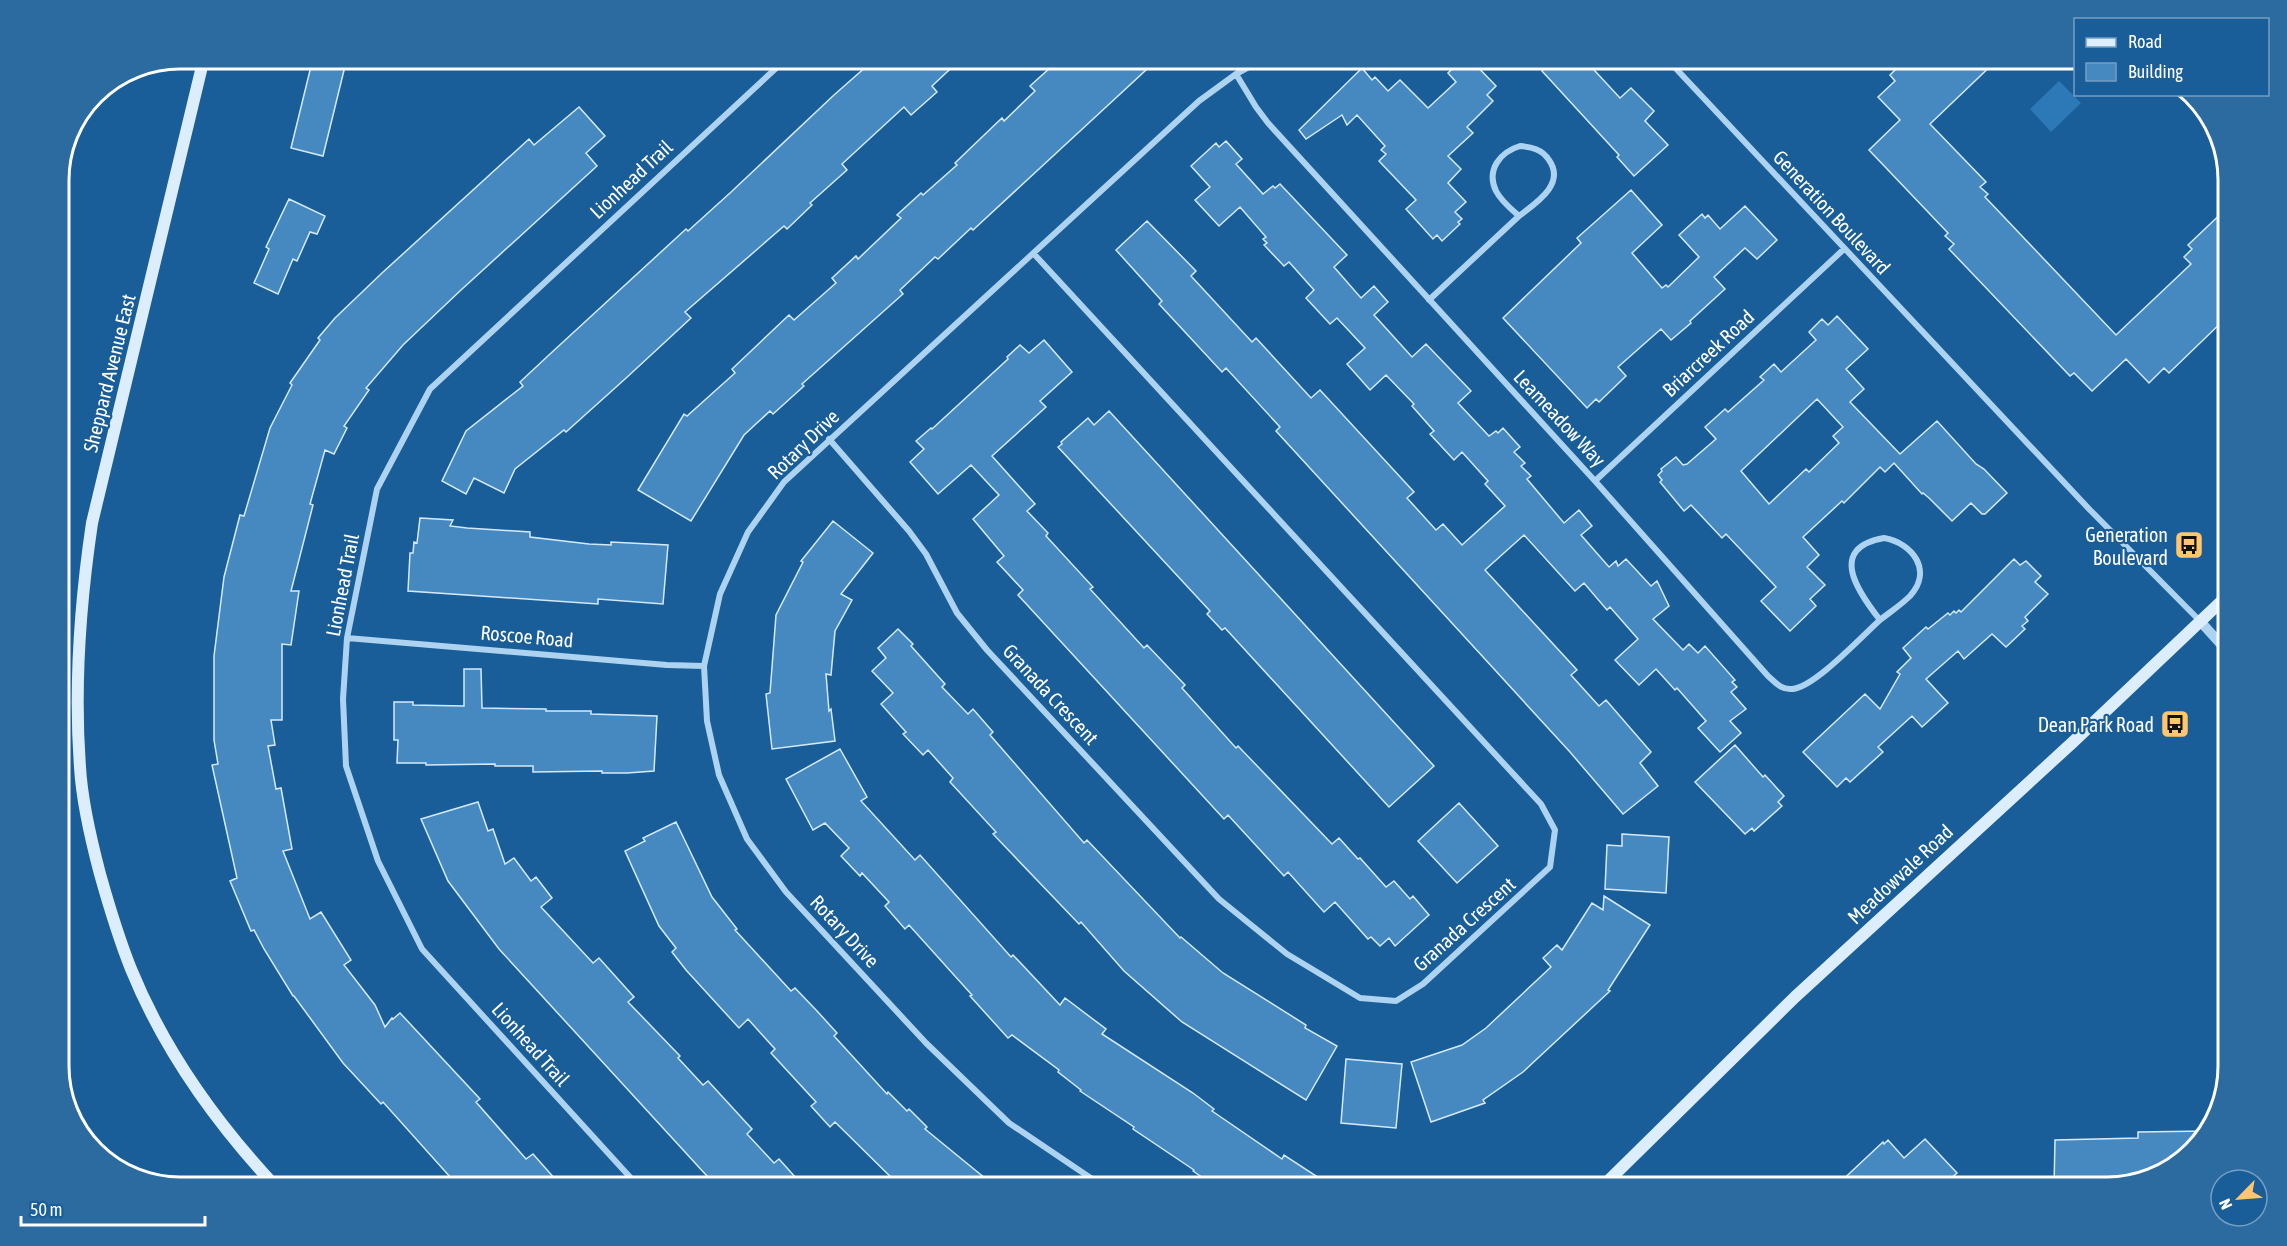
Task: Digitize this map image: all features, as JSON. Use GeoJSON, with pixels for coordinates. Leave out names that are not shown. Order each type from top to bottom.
{"type":"FeatureCollection","features":[{"type":"Feature","properties":{"kind":"main road","name":"Sheppard Avenue East"},"geometry":{"type":"LineString","coordinates":[[201,69],[92,523],[79,633],[80,769],[92,841],[110,910],[131,970],[181,1064],[221,1122],[267,1177]]}},
{"type":"Feature","properties":{"kind":"main road","name":"Meadowvale Road"},"geometry":{"type":"LineString","coordinates":[[1613,1177],[1795,997],[2098,718],[2218,604]]}},
{"type":"Feature","properties":{"kind":"street","name":"Lionhead Trail"},"geometry":{"type":"LineString","coordinates":[[629,1177],[422,949],[378,861],[346,766],[343,699],[347,638],[377,489],[430,389],[776,69]]}},
{"type":"Feature","properties":{"kind":"street","name":"Rotary Drive"},"geometry":{"type":"LineString","coordinates":[[1088,1177],[1009,1123],[926,1043],[786,892],[747,839],[719,775],[707,721],[704,666],[720,594],[747,532],[784,482],[1199,101],[1245,69]]}},
{"type":"Feature","properties":{"kind":"street","name":"Generation Boulevard"},"geometry":{"type":"LineString","coordinates":[[1676,69],[2090,510],[2199,620]]}},
{"type":"Feature","properties":{"kind":"street","name":"Leameadow Way"},"geometry":{"type":"LineString","coordinates":[[1236,74],[1256,107],[1269,123],[1595,480],[1781,688],[1793,690],[1814,681],[1880,620],[1911,595],[1919,576],[1914,554],[1906,545],[1884,538],[1873,540],[1862,546],[1850,566],[1853,580],[1859,591],[1880,620]]}},
{"type":"Feature","properties":{"kind":"street"},"geometry":{"type":"LineString","coordinates":[[1429,300],[1519,216],[1540,200],[1552,185],[1555,177],[1553,166],[1548,158],[1530,147],[1520,146],[1502,155],[1493,173],[1493,183],[1497,193],[1519,216]]}},
{"type":"Feature","properties":{"kind":"street","name":"Briarcreek Road"},"geometry":{"type":"LineString","coordinates":[[1595,480],[1844,249]]}},
{"type":"Feature","properties":{"kind":"street","name":"Granada Crescent"},"geometry":{"type":"LineString","coordinates":[[829,439],[909,531],[926,554],[957,613],[987,650],[1219,899],[1287,954],[1360,998],[1396,1001],[1437,973],[1550,867],[1555,830],[1541,804],[1034,254]]}},
{"type":"Feature","properties":{"kind":"street"},"geometry":{"type":"LineString","coordinates":[[2199,620],[2218,641]]}},
{"type":"Feature","properties":{"kind":"street","name":"Roscoe Road"},"geometry":{"type":"LineString","coordinates":[[347,638],[667,665],[704,666]]}},
{"type":"Feature","properties":{"kind":"shaded area"},"geometry":{"type":"Polygon","coordinates":[[[2059,81],[2081,103],[2051,132],[2030,109],[2059,81]]]}},
{"type":"Feature","properties":{"kind":"building"},"geometry":{"type":"Polygon","coordinates":[[[310,69],[344,69],[323,156],[291,148],[310,69]]]}},
{"type":"Feature","properties":{"kind":"building"},"geometry":{"type":"Polygon","coordinates":[[[864,69],[950,69],[932,86],[937,92],[911,115],[904,107],[842,164],[847,170],[810,203],[812,205],[787,229],[784,226],[685,312],[691,318],[625,379],[566,432],[564,430],[515,469],[504,493],[474,478],[466,494],[442,481],[466,431],[523,386],[520,382],[686,229],[688,231],[730,193],[864,69]]]}},
{"type":"Feature","properties":{"kind":"building"},"geometry":{"type":"Polygon","coordinates":[[[1049,69],[1147,69],[973,230],[971,228],[938,259],[935,257],[900,290],[903,294],[802,384],[804,386],[773,414],[770,411],[744,435],[691,521],[638,490],[684,414],[687,416],[735,373],[732,369],[789,315],[794,320],[836,283],[832,278],[856,256],[858,259],[901,218],[897,215],[957,165],[955,163],[1002,118],[1004,121],[1035,91],[1030,86],[1049,69]]]}},
{"type":"Feature","properties":{"kind":"building"},"geometry":{"type":"Polygon","coordinates":[[[1361,69],[1372,80],[1375,77],[1388,91],[1400,80],[1428,108],[1456,82],[1448,73],[1452,69],[1480,69],[1496,86],[1487,95],[1493,101],[1467,127],[1473,133],[1448,156],[1461,169],[1448,183],[1466,202],[1455,212],[1462,219],[1458,222],[1460,224],[1442,241],[1437,235],[1433,239],[1406,209],[1416,200],[1379,161],[1386,154],[1381,150],[1385,146],[1357,115],[1347,125],[1342,115],[1306,139],[1299,130],[1361,69]]]}},
{"type":"Feature","properties":{"kind":"building"},"geometry":{"type":"Polygon","coordinates":[[[1544,69],[1593,69],[1620,98],[1631,88],[1654,111],[1645,121],[1668,145],[1634,176],[1617,157],[1619,155],[1542,71],[1544,69]]]}},
{"type":"Feature","properties":{"kind":"building"},"geometry":{"type":"Polygon","coordinates":[[[1896,69],[1988,69],[1930,124],[1986,182],[1980,187],[1988,194],[1985,197],[2116,335],[2191,264],[2184,257],[2192,249],[2188,245],[2218,216],[2218,326],[2169,373],[2164,368],[2149,383],[2126,359],[2092,391],[2074,373],[2070,376],[1949,249],[1954,244],[1945,236],[1948,233],[1869,150],[1900,120],[1878,97],[1895,81],[1890,75],[1896,69]]]}},
{"type":"Feature","properties":{"kind":"building"},"geometry":{"type":"Polygon","coordinates":[[[579,107],[605,136],[586,153],[597,166],[403,345],[366,388],[369,390],[344,426],[347,428],[334,454],[325,450],[310,504],[313,505],[291,591],[299,591],[291,645],[282,644],[282,720],[271,720],[275,745],[268,746],[276,789],[281,788],[292,849],[283,851],[310,919],[321,912],[351,960],[344,965],[375,1005],[385,1027],[392,1018],[400,1013],[480,1099],[476,1102],[526,1159],[533,1154],[553,1177],[450,1177],[383,1102],[381,1104],[343,1063],[293,996],[254,930],[251,931],[230,881],[237,878],[212,765],[218,764],[214,740],[214,656],[224,577],[240,515],[244,516],[270,428],[292,385],[290,383],[320,340],[318,338],[335,318],[382,273],[529,139],[534,145],[579,107]]]}},
{"type":"Feature","properties":{"kind":"building"},"geometry":{"type":"Polygon","coordinates":[[[1226,141],[1242,159],[1236,164],[1263,194],[1273,186],[1275,188],[1280,184],[1347,255],[1334,267],[1361,298],[1374,286],[1388,302],[1374,315],[1412,357],[1426,344],[1471,391],[1458,403],[1489,436],[1496,431],[1498,433],[1503,428],[1520,447],[1514,452],[1525,463],[1521,466],[1531,476],[1527,479],[1564,523],[1579,510],[1592,526],[1581,535],[1609,567],[1616,561],[1618,566],[1626,559],[1651,586],[1657,581],[1669,606],[1653,619],[1683,650],[1689,644],[1698,653],[1705,646],[1735,680],[1732,682],[1737,687],[1731,692],[1746,709],[1730,721],[1741,733],[1720,752],[1698,728],[1706,721],[1677,688],[1675,690],[1656,669],[1639,685],[1615,660],[1638,639],[1610,607],[1607,610],[1584,583],[1575,591],[1524,535],[1485,570],[1577,670],[1571,675],[1599,706],[1606,700],[1651,752],[1640,763],[1658,786],[1623,814],[1570,752],[1276,431],[1280,427],[1226,368],[1222,372],[1159,304],[1162,301],[1116,250],[1147,221],[1196,271],[1191,276],[1252,342],[1256,338],[1311,398],[1320,390],[1414,492],[1407,498],[1436,530],[1443,524],[1462,545],[1505,506],[1485,484],[1488,481],[1462,452],[1454,460],[1430,434],[1434,431],[1412,406],[1414,404],[1386,375],[1370,390],[1347,364],[1365,348],[1337,318],[1330,324],[1306,298],[1314,290],[1289,262],[1284,266],[1264,245],[1267,243],[1263,239],[1266,237],[1240,207],[1219,226],[1195,200],[1210,187],[1191,166],[1216,143],[1219,147],[1226,141]]]}},
{"type":"Feature","properties":{"kind":"building"},"geometry":{"type":"Polygon","coordinates":[[[1631,190],[1662,225],[1632,253],[1662,288],[1666,285],[1668,287],[1699,257],[1679,235],[1702,214],[1705,218],[1708,215],[1720,229],[1745,206],[1777,240],[1757,259],[1745,248],[1714,277],[1725,289],[1671,340],[1661,329],[1618,367],[1626,376],[1599,402],[1596,399],[1587,408],[1503,318],[1581,243],[1577,238],[1631,190]]]}},
{"type":"Feature","properties":{"kind":"building"},"geometry":{"type":"Polygon","coordinates":[[[289,199],[325,216],[317,234],[310,232],[297,261],[293,259],[278,294],[254,283],[269,249],[266,247],[289,199]]]}},
{"type":"Feature","properties":{"kind":"building"},"geometry":{"type":"Polygon","coordinates":[[[1837,316],[1868,349],[1846,369],[1864,389],[1850,402],[1900,454],[1937,421],[1976,464],[1984,469],[2007,493],[1985,514],[1982,514],[1971,503],[1952,521],[1922,494],[1894,463],[1885,472],[1880,467],[1844,503],[1842,501],[1803,537],[1819,555],[1807,567],[1825,585],[1810,599],[1816,606],[1790,631],[1761,601],[1776,587],[1726,534],[1722,538],[1691,505],[1684,511],[1660,482],[1662,480],[1658,475],[1661,469],[1676,457],[1683,465],[1687,464],[1716,439],[1705,427],[1725,409],[1728,412],[1764,380],[1760,377],[1774,364],[1781,372],[1816,340],[1809,332],[1822,319],[1828,325],[1837,316]],[[1817,399],[1741,471],[1769,504],[1806,469],[1809,472],[1839,443],[1833,436],[1843,427],[1817,399]]]}},
{"type":"Feature","properties":{"kind":"building"},"geometry":{"type":"Polygon","coordinates":[[[1044,340],[1072,372],[1040,401],[1046,407],[992,456],[1035,504],[1027,511],[1048,533],[1046,536],[1093,587],[1090,589],[1144,648],[1147,645],[1185,685],[1182,688],[1236,748],[1238,746],[1332,844],[1339,838],[1386,887],[1394,881],[1410,899],[1413,896],[1429,915],[1395,946],[1389,938],[1380,946],[1371,937],[1368,939],[1335,902],[1324,912],[1288,872],[1284,876],[1228,815],[1224,819],[1018,595],[1023,590],[997,562],[1004,556],[973,519],[999,495],[971,465],[938,494],[910,462],[924,449],[916,441],[1008,359],[1007,357],[1020,345],[1029,353],[1044,340]]]}},
{"type":"Feature","properties":{"kind":"building"},"geometry":{"type":"Polygon","coordinates":[[[1109,411],[1434,766],[1389,807],[1225,628],[1222,630],[1207,614],[1210,611],[1058,447],[1088,418],[1094,425],[1109,411]]]}},
{"type":"Feature","properties":{"kind":"building"},"geometry":{"type":"Polygon","coordinates":[[[420,518],[453,520],[450,526],[530,532],[530,537],[589,544],[611,545],[611,542],[668,545],[663,604],[598,599],[598,604],[408,591],[410,553],[413,553],[414,542],[417,543],[420,518]]]}},
{"type":"Feature","properties":{"kind":"building"},"geometry":{"type":"Polygon","coordinates":[[[833,521],[873,553],[841,594],[852,600],[835,631],[831,675],[826,674],[829,711],[831,709],[835,741],[772,749],[766,694],[770,693],[776,615],[803,562],[801,561],[833,521]]]}},
{"type":"Feature","properties":{"kind":"building"},"geometry":{"type":"Polygon","coordinates":[[[2014,559],[2020,565],[2026,561],[2041,576],[2035,582],[2048,594],[2025,617],[2028,621],[2022,626],[2025,629],[2006,647],[1992,634],[1964,659],[1958,651],[1926,679],[1948,703],[1922,727],[1912,716],[1878,747],[1883,752],[1850,782],[1846,778],[1837,787],[1803,752],[1865,694],[1880,709],[1900,674],[1897,672],[1911,658],[1903,648],[1926,627],[1928,629],[1948,613],[1950,615],[1959,610],[1961,612],[2014,559]]]}},
{"type":"Feature","properties":{"kind":"building"},"geometry":{"type":"Polygon","coordinates":[[[898,629],[945,684],[942,687],[968,714],[973,709],[993,732],[990,735],[1084,843],[1087,840],[1180,938],[1223,973],[1306,1025],[1305,1028],[1337,1046],[1306,1100],[1182,1022],[1124,971],[1081,922],[1079,924],[993,834],[996,832],[950,782],[953,778],[928,750],[923,755],[903,734],[906,732],[881,704],[893,693],[872,671],[886,658],[878,648],[898,629]]]}},
{"type":"Feature","properties":{"kind":"building"},"geometry":{"type":"Polygon","coordinates":[[[464,669],[481,669],[482,708],[591,711],[591,714],[657,716],[654,771],[533,772],[533,766],[397,763],[398,740],[394,740],[394,702],[413,702],[413,705],[464,706],[464,669]]]}},
{"type":"Feature","properties":{"kind":"building"},"geometry":{"type":"Polygon","coordinates":[[[1735,745],[1763,777],[1765,775],[1784,796],[1778,802],[1782,806],[1754,831],[1752,828],[1745,834],[1695,782],[1735,745]]]}},
{"type":"Feature","properties":{"kind":"building"},"geometry":{"type":"Polygon","coordinates":[[[840,749],[867,797],[861,801],[915,860],[920,855],[1011,957],[1013,955],[1060,1005],[1065,998],[1106,1029],[1102,1034],[1193,1093],[1214,1109],[1212,1111],[1282,1159],[1284,1155],[1318,1177],[1202,1177],[1080,1091],[1058,1072],[1059,1070],[1012,1035],[1008,1038],[909,925],[905,929],[885,906],[889,902],[862,873],[860,876],[841,856],[849,848],[825,823],[813,830],[786,779],[840,749]]]}},
{"type":"Feature","properties":{"kind":"building"},"geometry":{"type":"Polygon","coordinates":[[[478,802],[488,831],[493,829],[505,864],[514,858],[531,881],[536,877],[552,898],[541,907],[593,963],[599,958],[634,997],[628,1002],[680,1056],[678,1058],[703,1085],[708,1081],[752,1129],[747,1134],[774,1163],[779,1159],[795,1177],[708,1177],[499,949],[448,881],[421,819],[478,802]]]}},
{"type":"Feature","properties":{"kind":"building"},"geometry":{"type":"Polygon","coordinates":[[[1459,803],[1498,846],[1457,883],[1418,841],[1459,803]]]}},
{"type":"Feature","properties":{"kind":"building"},"geometry":{"type":"Polygon","coordinates":[[[676,822],[712,897],[737,929],[735,930],[791,991],[795,988],[817,1011],[837,1033],[834,1036],[887,1094],[888,1092],[907,1111],[909,1109],[927,1127],[925,1129],[984,1177],[891,1177],[835,1122],[830,1127],[811,1106],[816,1102],[771,1053],[775,1049],[748,1019],[739,1028],[672,952],[676,948],[659,926],[625,851],[645,841],[643,838],[676,822]]]}},
{"type":"Feature","properties":{"kind":"building"},"geometry":{"type":"Polygon","coordinates":[[[1622,834],[1669,837],[1666,893],[1605,889],[1607,845],[1622,846],[1622,834]]]}},
{"type":"Feature","properties":{"kind":"building"},"geometry":{"type":"Polygon","coordinates":[[[1604,896],[1650,925],[1608,990],[1610,991],[1523,1072],[1483,1100],[1485,1103],[1431,1122],[1411,1062],[1462,1045],[1486,1028],[1551,967],[1543,958],[1557,945],[1562,950],[1592,903],[1603,910],[1604,896]]]}},
{"type":"Feature","properties":{"kind":"building"},"geometry":{"type":"Polygon","coordinates":[[[1346,1059],[1402,1064],[1396,1128],[1341,1123],[1346,1059]]]}},
{"type":"Feature","properties":{"kind":"building"},"geometry":{"type":"Polygon","coordinates":[[[2197,1131],[2180,1150],[2150,1169],[2122,1176],[2054,1177],[2055,1140],[2138,1138],[2138,1132],[2197,1131]]]}},
{"type":"Feature","properties":{"kind":"building"},"geometry":{"type":"Polygon","coordinates":[[[1925,1139],[1957,1173],[1953,1177],[1846,1177],[1888,1140],[1904,1158],[1925,1139]]]}},
{"type":"Feature","properties":{"kind":"place","name":"Generation Boulevard"},"geometry":{"type":"Point","coordinates":[2189,545]}},
{"type":"Feature","properties":{"kind":"place","name":"Dean Park Road"},"geometry":{"type":"Point","coordinates":[2175,724]}}]}
